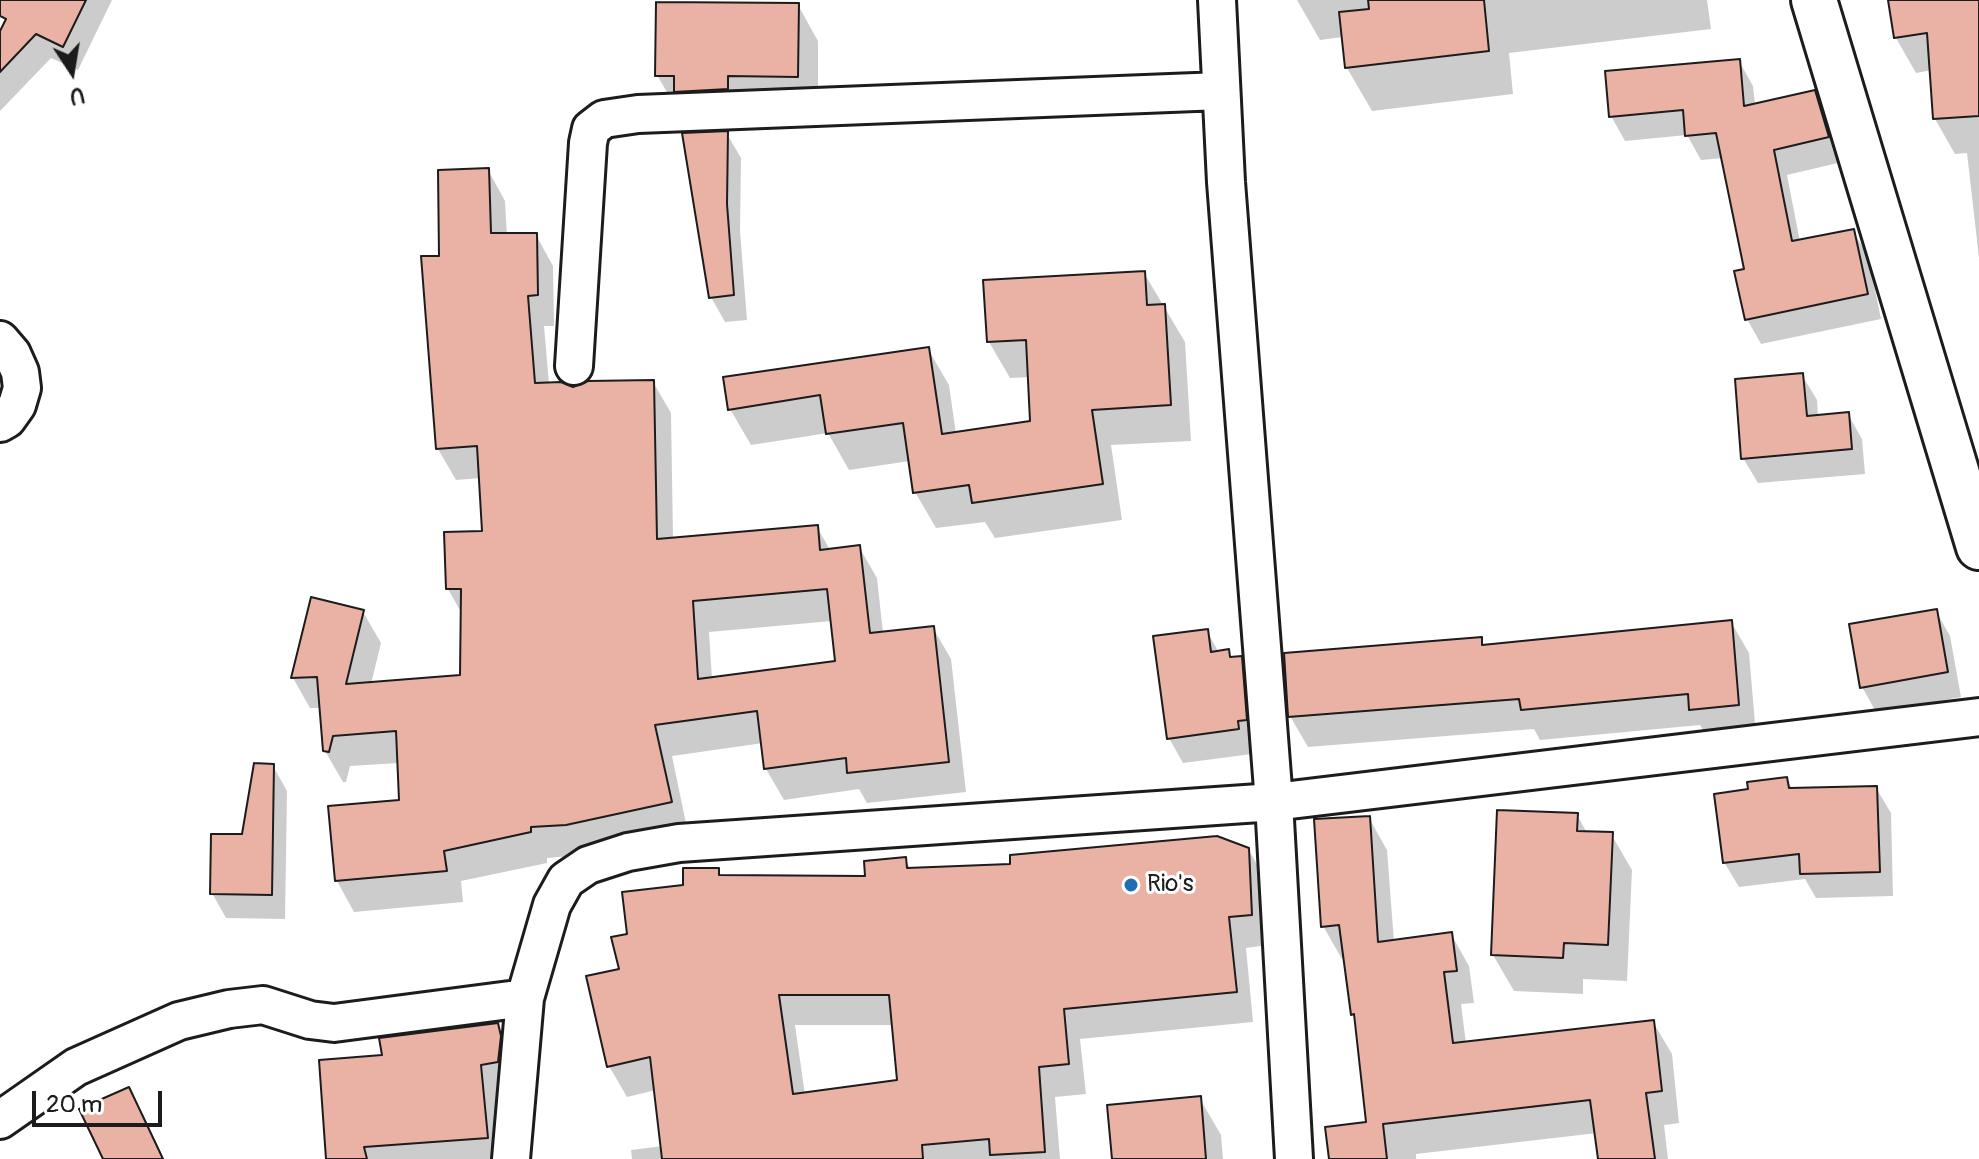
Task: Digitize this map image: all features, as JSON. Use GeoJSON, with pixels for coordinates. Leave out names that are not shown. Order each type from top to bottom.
{"type":"FeatureCollection","features":[{"type":"Feature","properties":{"kind":"street"},"geometry":{"type":"LineString","coordinates":[[1217,0],[1221,91],[1274,802],[1294,1159]]}},
{"type":"Feature","properties":{"kind":"street"},"geometry":{"type":"LineString","coordinates":[[1814,0],[1979,547]]}},
{"type":"Feature","properties":{"kind":"street"},"geometry":{"type":"LineString","coordinates":[[574,366],[588,143],[591,129],[604,119],[638,114],[1221,91]]}},
{"type":"Feature","properties":{"kind":"street"},"geometry":{"type":"LineString","coordinates":[[0,340],[12,354],[20,372],[22,388],[17,405],[0,423]]}},
{"type":"Feature","properties":{"kind":"street"},"geometry":{"type":"LineString","coordinates":[[511,1159],[525,998],[552,905],[566,880],[588,865],[628,852],[694,842],[1274,802],[1979,717]]}},
{"type":"Feature","properties":{"kind":"street"},"geometry":{"type":"LineString","coordinates":[[0,1120],[76,1067],[179,1021],[216,1012],[263,1005],[310,1020],[334,1023],[525,998]]}},
{"type":"Feature","properties":{"kind":"building"},"geometry":{"type":"Polygon","coordinates":[[[0,0],[86,0],[63,47],[36,34],[0,72],[0,31],[6,19],[0,16],[0,0]]]}},
{"type":"Feature","properties":{"kind":"building"},"geometry":{"type":"Polygon","coordinates":[[[1368,0],[1484,0],[1489,51],[1345,68],[1339,12],[1369,9],[1368,0]]]}},
{"type":"Feature","properties":{"kind":"building"},"geometry":{"type":"Polygon","coordinates":[[[1888,0],[1979,0],[1979,116],[1933,119],[1927,33],[1894,38],[1888,0]]]}},
{"type":"Feature","properties":{"kind":"building"},"geometry":{"type":"Polygon","coordinates":[[[656,2],[799,3],[798,77],[728,76],[728,89],[674,92],[674,76],[655,76],[656,2]]]}},
{"type":"Feature","properties":{"kind":"building"},"geometry":{"type":"Polygon","coordinates":[[[1740,59],[1744,106],[1815,90],[1829,137],[1774,150],[1792,241],[1854,229],[1868,294],[1745,320],[1734,271],[1744,269],[1716,133],[1685,136],[1683,110],[1609,117],[1605,71],[1740,59]]]}},
{"type":"Feature","properties":{"kind":"building"},"geometry":{"type":"Polygon","coordinates":[[[728,131],[727,204],[734,295],[709,298],[682,133],[728,131]]]}},
{"type":"Feature","properties":{"kind":"building"},"geometry":{"type":"Polygon","coordinates":[[[489,168],[491,233],[537,233],[538,295],[528,296],[535,383],[561,382],[573,387],[588,381],[654,380],[657,539],[818,525],[820,550],[860,545],[870,633],[934,626],[949,762],[847,773],[846,758],[764,769],[757,711],[655,725],[672,802],[566,825],[531,827],[531,832],[444,851],[447,871],[335,881],[328,806],[399,800],[396,731],[333,736],[329,752],[323,751],[317,677],[291,678],[311,597],[364,610],[346,684],[460,675],[461,589],[446,589],[444,532],[482,531],[477,446],[436,449],[421,256],[439,256],[438,170],[489,168]],[[827,589],[693,601],[698,679],[835,661],[827,589]]]}},
{"type":"Feature","properties":{"kind":"building"},"geometry":{"type":"Polygon","coordinates":[[[1145,271],[1147,305],[1165,304],[1171,405],[1092,410],[1103,484],[972,503],[969,485],[913,493],[903,423],[826,434],[820,395],[728,410],[723,377],[929,347],[942,434],[1030,421],[1026,340],[987,342],[983,280],[1145,271]]]}},
{"type":"Feature","properties":{"kind":"building"},"geometry":{"type":"Polygon","coordinates":[[[1803,373],[1807,416],[1849,412],[1852,449],[1741,459],[1735,379],[1803,373]]]}},
{"type":"Feature","properties":{"kind":"building"},"geometry":{"type":"Polygon","coordinates":[[[1937,609],[1948,672],[1860,688],[1849,624],[1937,609]]]}},
{"type":"Feature","properties":{"kind":"building"},"geometry":{"type":"Polygon","coordinates":[[[1732,620],[1739,705],[1689,710],[1688,694],[1521,710],[1519,699],[1288,717],[1284,653],[1482,637],[1482,645],[1732,620]]]}},
{"type":"Feature","properties":{"kind":"building"},"geometry":{"type":"Polygon","coordinates":[[[1208,629],[1211,652],[1229,649],[1230,657],[1242,656],[1247,720],[1238,721],[1239,729],[1167,739],[1153,636],[1208,629]]]}},
{"type":"Feature","properties":{"kind":"building"},"geometry":{"type":"Polygon","coordinates":[[[254,763],[274,764],[272,895],[210,894],[211,834],[242,834],[254,763]]]}},
{"type":"Feature","properties":{"kind":"building"},"geometry":{"type":"Polygon","coordinates":[[[1787,777],[1789,788],[1877,786],[1880,872],[1800,874],[1799,854],[1723,863],[1714,794],[1748,789],[1747,782],[1787,777]]]}},
{"type":"Feature","properties":{"kind":"building"},"geometry":{"type":"Polygon","coordinates":[[[1497,810],[1578,813],[1577,831],[1613,832],[1608,945],[1564,943],[1563,958],[1491,955],[1497,810]]]}},
{"type":"Feature","properties":{"kind":"building"},"geometry":{"type":"Polygon","coordinates":[[[1370,816],[1378,942],[1452,932],[1457,971],[1444,972],[1453,1043],[1654,1020],[1662,1091],[1646,1093],[1655,1159],[1598,1159],[1590,1100],[1383,1124],[1387,1159],[1329,1159],[1325,1127],[1366,1122],[1354,1014],[1351,1015],[1339,925],[1321,927],[1314,819],[1370,816]]]}},
{"type":"Feature","properties":{"kind":"building"},"geometry":{"type":"Polygon","coordinates":[[[1217,836],[1249,848],[1252,915],[1229,917],[1237,992],[1064,1009],[1069,1064],[1039,1067],[1045,1152],[990,1155],[989,1139],[922,1145],[923,1159],[662,1159],[650,1057],[607,1067],[586,976],[619,969],[611,937],[627,934],[622,892],[683,885],[683,868],[719,868],[719,875],[865,876],[864,861],[906,857],[907,868],[1010,864],[1010,855],[1217,836]],[[779,995],[793,1094],[897,1080],[889,995],[779,995]]]}},
{"type":"Feature","properties":{"kind":"building"},"geometry":{"type":"Polygon","coordinates":[[[498,1023],[501,1036],[498,1062],[481,1065],[488,1138],[364,1147],[367,1159],[326,1159],[319,1060],[382,1055],[379,1038],[498,1023]]]}},
{"type":"Feature","properties":{"kind":"building"},"geometry":{"type":"Polygon","coordinates":[[[129,1087],[163,1159],[103,1159],[79,1109],[129,1087]]]}},
{"type":"Feature","properties":{"kind":"building"},"geometry":{"type":"Polygon","coordinates":[[[1201,1096],[1206,1159],[1112,1159],[1107,1105],[1201,1096]]]}},
{"type":"Feature","properties":{"kind":"place","name":"Rio's"},"geometry":{"type":"Point","coordinates":[1131,885]}}]}
